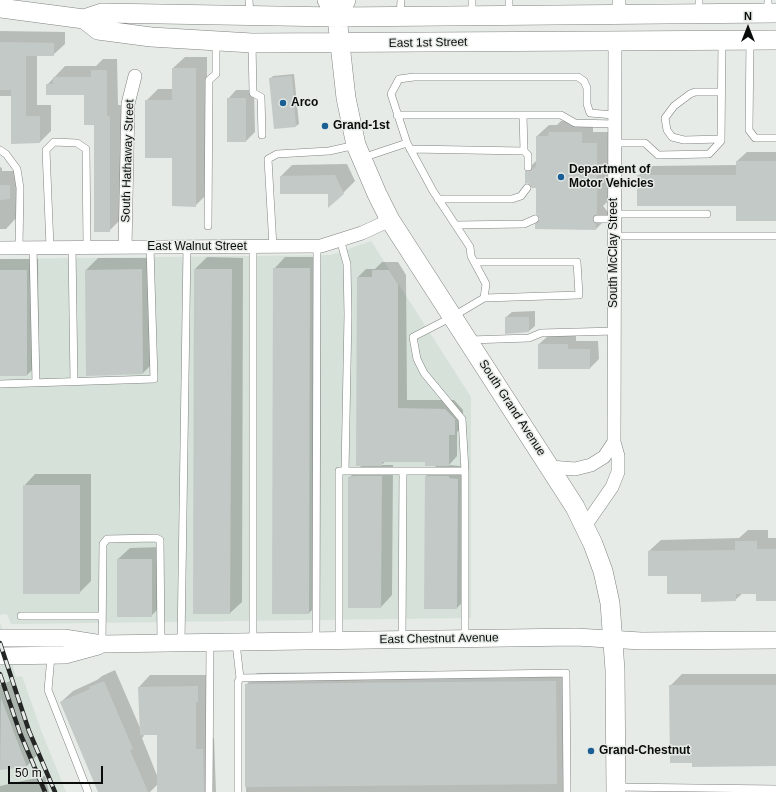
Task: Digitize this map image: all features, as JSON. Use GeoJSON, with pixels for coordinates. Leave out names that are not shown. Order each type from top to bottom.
{"type":"FeatureCollection","features":[{"type":"Feature","properties":{"kind":"main road"},"geometry":{"type":"LineString","coordinates":[[327,0],[337,17]]}},
{"type":"Feature","properties":{"kind":"main road"},"geometry":{"type":"LineString","coordinates":[[337,17],[346,0]]}},
{"type":"Feature","properties":{"kind":"main road","name":"East 1st Street"},"geometry":{"type":"LineString","coordinates":[[0,8],[84,19],[102,14],[250,9],[337,17],[401,8],[699,7],[731,14],[771,9]]}},
{"type":"Feature","properties":{"kind":"main road"},"geometry":{"type":"LineString","coordinates":[[615,41],[622,31],[636,24],[731,14]]}},
{"type":"Feature","properties":{"kind":"main road","name":"South Grand Avenue"},"geometry":{"type":"LineString","coordinates":[[337,17],[346,98],[359,152],[390,220],[550,467],[585,526],[603,571],[610,603],[616,670],[616,790]]}},
{"type":"Feature","properties":{"kind":"main road","name":"East 1st Street"},"geometry":{"type":"LineString","coordinates":[[84,19],[98,30],[151,37],[252,43],[776,40]]}},
{"type":"Feature","properties":{"kind":"street","name":"South McClay Street"},"geometry":{"type":"LineString","coordinates":[[585,526],[612,487],[618,472],[618,456],[614,442],[615,41]]}},
{"type":"Feature","properties":{"kind":"street","name":"South Hathaway Street"},"geometry":{"type":"LineString","coordinates":[[125,247],[128,104],[135,76]]}},
{"type":"Feature","properties":{"kind":"street","name":"East Walnut Street"},"geometry":{"type":"LineString","coordinates":[[0,248],[317,246],[340,240],[390,220]]}},
{"type":"Feature","properties":{"kind":"street"},"geometry":{"type":"LineString","coordinates":[[550,467],[575,469],[591,466],[604,457],[614,442]]}},
{"type":"Feature","properties":{"kind":"street","name":"East Chestnut Avenue"},"geometry":{"type":"LineString","coordinates":[[0,638],[64,638],[102,644],[579,637],[641,641],[776,640]]}},
{"type":"Feature","properties":{"kind":"street","name":"East Chestnut Avenue"},"geometry":{"type":"LineString","coordinates":[[0,656],[65,655],[102,644]]}},
{"type":"Feature","properties":{"kind":"lane"},"geometry":{"type":"LineString","coordinates":[[614,143],[645,143],[658,155],[709,154],[721,139],[722,40]]}},
{"type":"Feature","properties":{"kind":"lane"},"geometry":{"type":"LineString","coordinates":[[750,40],[749,130],[755,138],[776,138]]}},
{"type":"Feature","properties":{"kind":"lane"},"geometry":{"type":"LineString","coordinates":[[208,226],[209,80],[216,74],[216,41]]}},
{"type":"Feature","properties":{"kind":"lane"},"geometry":{"type":"LineString","coordinates":[[252,43],[253,93],[261,97],[262,135]]}},
{"type":"Feature","properties":{"kind":"lane"},"geometry":{"type":"LineString","coordinates":[[484,298],[486,284],[471,256],[470,247],[438,198],[409,146],[391,94],[399,79],[414,77],[578,77],[584,81],[587,88],[587,104],[590,113],[614,119]]}},
{"type":"Feature","properties":{"kind":"lane"},"geometry":{"type":"LineString","coordinates":[[721,139],[684,140],[672,137],[667,130],[665,118],[674,106],[690,94],[695,92],[722,92]]}},
{"type":"Feature","properties":{"kind":"lane"},"geometry":{"type":"LineString","coordinates":[[397,115],[561,115],[575,123],[614,119]]}},
{"type":"Feature","properties":{"kind":"lane"},"geometry":{"type":"LineString","coordinates":[[523,115],[524,151],[528,156],[528,167]]}},
{"type":"Feature","properties":{"kind":"lane"},"geometry":{"type":"LineString","coordinates":[[50,248],[46,150],[54,142],[77,144],[86,148],[87,247]]}},
{"type":"Feature","properties":{"kind":"lane"},"geometry":{"type":"LineString","coordinates":[[273,247],[268,159],[277,154],[359,152],[409,146],[524,151]]}},
{"type":"Feature","properties":{"kind":"lane"},"geometry":{"type":"LineString","coordinates":[[0,150],[6,154],[17,169],[20,188],[19,248]]}},
{"type":"Feature","properties":{"kind":"lane"},"geometry":{"type":"LineString","coordinates":[[438,198],[512,198],[521,196],[527,188]]}},
{"type":"Feature","properties":{"kind":"lane"},"geometry":{"type":"LineString","coordinates":[[596,219],[707,214]]}},
{"type":"Feature","properties":{"kind":"lane"},"geometry":{"type":"LineString","coordinates":[[456,225],[524,224],[535,219]]}},
{"type":"Feature","properties":{"kind":"lane"},"geometry":{"type":"LineString","coordinates":[[614,236],[776,236]]}},
{"type":"Feature","properties":{"kind":"lane"},"geometry":{"type":"LineString","coordinates":[[340,240],[347,264],[348,308],[345,471]]}},
{"type":"Feature","properties":{"kind":"lane"},"geometry":{"type":"LineString","coordinates":[[316,640],[317,246]]}},
{"type":"Feature","properties":{"kind":"lane"},"geometry":{"type":"LineString","coordinates":[[0,384],[154,379],[150,247]]}},
{"type":"Feature","properties":{"kind":"lane"},"geometry":{"type":"LineString","coordinates":[[181,643],[187,247]]}},
{"type":"Feature","properties":{"kind":"lane"},"geometry":{"type":"LineString","coordinates":[[253,247],[253,642]]}},
{"type":"Feature","properties":{"kind":"lane"},"geometry":{"type":"LineString","coordinates":[[33,248],[36,383]]}},
{"type":"Feature","properties":{"kind":"lane"},"geometry":{"type":"LineString","coordinates":[[72,248],[74,382]]}},
{"type":"Feature","properties":{"kind":"lane"},"geometry":{"type":"LineString","coordinates":[[465,639],[465,470],[462,420],[424,373],[417,359],[413,337],[452,317],[484,298],[579,295],[577,262],[475,262]]}},
{"type":"Feature","properties":{"kind":"lane"},"geometry":{"type":"LineString","coordinates":[[468,340],[530,338],[541,332],[615,331]]}},
{"type":"Feature","properties":{"kind":"lane"},"geometry":{"type":"LineString","coordinates":[[339,640],[339,471],[465,470]]}},
{"type":"Feature","properties":{"kind":"lane"},"geometry":{"type":"LineString","coordinates":[[402,639],[403,471]]}},
{"type":"Feature","properties":{"kind":"lane"},"geometry":{"type":"LineString","coordinates":[[102,644],[103,544],[107,539],[156,538],[160,540],[161,643]]}},
{"type":"Feature","properties":{"kind":"lane"},"geometry":{"type":"LineString","coordinates":[[21,616],[102,616]]}},
{"type":"Feature","properties":{"kind":"lane"},"geometry":{"type":"LineString","coordinates":[[236,642],[240,678],[238,682],[238,792]]}},
{"type":"Feature","properties":{"kind":"lane"},"geometry":{"type":"LineString","coordinates":[[209,792],[210,643]]}},
{"type":"Feature","properties":{"kind":"lane"},"geometry":{"type":"LineString","coordinates":[[51,655],[48,690],[88,792]]}},
{"type":"Feature","properties":{"kind":"lane"},"geometry":{"type":"LineString","coordinates":[[240,678],[566,673],[567,792]]}},
{"type":"Feature","properties":{"kind":"lane"},"geometry":{"type":"LineString","coordinates":[[616,790],[776,789]]}},
{"type":"Feature","properties":{"kind":"shaded area"},"geometry":{"type":"Polygon","coordinates":[[[371,241],[471,397],[471,618],[11,624],[7,614],[0,615],[0,259],[331,255],[371,241]]]}},
{"type":"Feature","properties":{"kind":"shaded area"},"geometry":{"type":"Polygon","coordinates":[[[0,622],[16,677],[22,676],[42,733],[66,792],[0,792],[0,622]]]}},
{"type":"Feature","properties":{"kind":"building"},"geometry":{"type":"Polygon","coordinates":[[[0,42],[54,43],[54,56],[26,56],[26,116],[40,116],[40,143],[11,144],[11,90],[0,90],[0,42]]]}},
{"type":"Feature","properties":{"kind":"building"},"geometry":{"type":"Polygon","coordinates":[[[172,68],[196,68],[196,207],[172,206],[172,158],[145,158],[145,100],[172,100],[172,68]]]}},
{"type":"Feature","properties":{"kind":"building"},"geometry":{"type":"Polygon","coordinates":[[[91,70],[107,70],[107,116],[110,116],[110,232],[94,232],[94,125],[84,125],[84,95],[46,95],[46,84],[53,84],[53,77],[91,77],[91,70]]]}},
{"type":"Feature","properties":{"kind":"building","name":"Arco"},"geometry":{"type":"Polygon","coordinates":[[[292,76],[296,127],[274,129],[269,78],[292,76]]]}},
{"type":"Feature","properties":{"kind":"building"},"geometry":{"type":"Polygon","coordinates":[[[227,98],[246,98],[246,142],[227,142],[227,98]]]}},
{"type":"Feature","properties":{"kind":"building","name":"Department of Motor Vehicles"},"geometry":{"type":"Polygon","coordinates":[[[549,132],[582,132],[582,143],[597,143],[597,214],[592,219],[596,224],[596,230],[535,229],[535,224],[540,219],[536,214],[536,188],[532,188],[528,183],[525,184],[525,171],[530,171],[536,166],[536,136],[548,136],[549,132]]]}},
{"type":"Feature","properties":{"kind":"building"},"geometry":{"type":"Polygon","coordinates":[[[736,161],[776,161],[776,221],[736,221],[736,206],[637,206],[637,175],[736,175],[736,161]]]}},
{"type":"Feature","properties":{"kind":"building"},"geometry":{"type":"Polygon","coordinates":[[[335,175],[344,194],[328,208],[328,194],[280,194],[280,176],[335,175]]]}},
{"type":"Feature","properties":{"kind":"building"},"geometry":{"type":"Polygon","coordinates":[[[0,185],[10,185],[10,199],[0,200],[0,185]]]}},
{"type":"Feature","properties":{"kind":"building"},"geometry":{"type":"Polygon","coordinates":[[[273,268],[310,268],[309,614],[272,614],[273,268]]]}},
{"type":"Feature","properties":{"kind":"building"},"geometry":{"type":"Polygon","coordinates":[[[142,269],[143,374],[86,376],[85,270],[142,269]]]}},
{"type":"Feature","properties":{"kind":"building"},"geometry":{"type":"Polygon","coordinates":[[[194,269],[232,269],[230,614],[193,614],[194,269]]]}},
{"type":"Feature","properties":{"kind":"building"},"geometry":{"type":"Polygon","coordinates":[[[0,270],[27,270],[27,376],[0,376],[0,270]]]}},
{"type":"Feature","properties":{"kind":"building"},"geometry":{"type":"Polygon","coordinates":[[[372,270],[389,270],[398,284],[398,408],[445,409],[455,419],[455,435],[449,435],[449,466],[425,466],[425,462],[382,462],[382,466],[356,466],[357,277],[372,277],[372,270]]]}},
{"type":"Feature","properties":{"kind":"building"},"geometry":{"type":"Polygon","coordinates":[[[505,317],[529,317],[529,332],[505,334],[505,317]]]}},
{"type":"Feature","properties":{"kind":"building"},"geometry":{"type":"Polygon","coordinates":[[[538,344],[568,344],[568,349],[590,349],[590,369],[538,369],[538,344]]]}},
{"type":"Feature","properties":{"kind":"building"},"geometry":{"type":"Polygon","coordinates":[[[382,476],[381,608],[348,608],[348,477],[382,476]]]}},
{"type":"Feature","properties":{"kind":"building"},"geometry":{"type":"Polygon","coordinates":[[[425,476],[449,476],[449,478],[458,479],[457,609],[424,609],[425,476]]]}},
{"type":"Feature","properties":{"kind":"building"},"geometry":{"type":"Polygon","coordinates":[[[23,485],[80,485],[80,594],[23,594],[23,485]]]}},
{"type":"Feature","properties":{"kind":"building"},"geometry":{"type":"Polygon","coordinates":[[[735,541],[757,541],[757,549],[776,549],[776,601],[756,601],[756,594],[736,594],[736,601],[701,602],[701,594],[667,594],[667,576],[648,576],[648,551],[735,550],[735,541]]]}},
{"type":"Feature","properties":{"kind":"building"},"geometry":{"type":"Polygon","coordinates":[[[117,559],[152,559],[152,617],[117,617],[117,559]]]}},
{"type":"Feature","properties":{"kind":"building"},"geometry":{"type":"Polygon","coordinates":[[[104,681],[133,749],[130,750],[148,792],[98,792],[60,702],[104,681]]]}},
{"type":"Feature","properties":{"kind":"building"},"geometry":{"type":"Polygon","coordinates":[[[556,681],[557,784],[245,787],[245,684],[556,681]]]}},
{"type":"Feature","properties":{"kind":"building"},"geometry":{"type":"Polygon","coordinates":[[[669,685],[776,685],[776,766],[692,767],[692,763],[670,763],[669,685]]]}},
{"type":"Feature","properties":{"kind":"building"},"geometry":{"type":"Polygon","coordinates":[[[198,686],[198,702],[196,702],[196,749],[203,749],[204,792],[157,792],[157,735],[140,735],[138,687],[198,686]]]}},
{"type":"Feature","properties":{"kind":"building"},"geometry":{"type":"Polygon","coordinates":[[[1,698],[27,767],[0,770],[1,698]]]}},
{"type":"Feature","properties":{"kind":"railway"},"geometry":{"type":"LineString","coordinates":[[0,643],[29,731],[55,792]]}},
{"type":"Feature","properties":{"kind":"railway"},"geometry":{"type":"LineString","coordinates":[[0,674],[20,733],[45,792]]}},
{"type":"Feature","properties":{"kind":"place","name":"Arco"},"geometry":{"type":"Point","coordinates":[283,103]}},
{"type":"Feature","properties":{"kind":"place","name":"Grand-1st"},"geometry":{"type":"Point","coordinates":[325,126]}},
{"type":"Feature","properties":{"kind":"place","name":"Department of Motor Vehicles"},"geometry":{"type":"Point","coordinates":[561,177]}},
{"type":"Feature","properties":{"kind":"place","name":"Grand-Chestnut"},"geometry":{"type":"Point","coordinates":[591,751]}}]}
